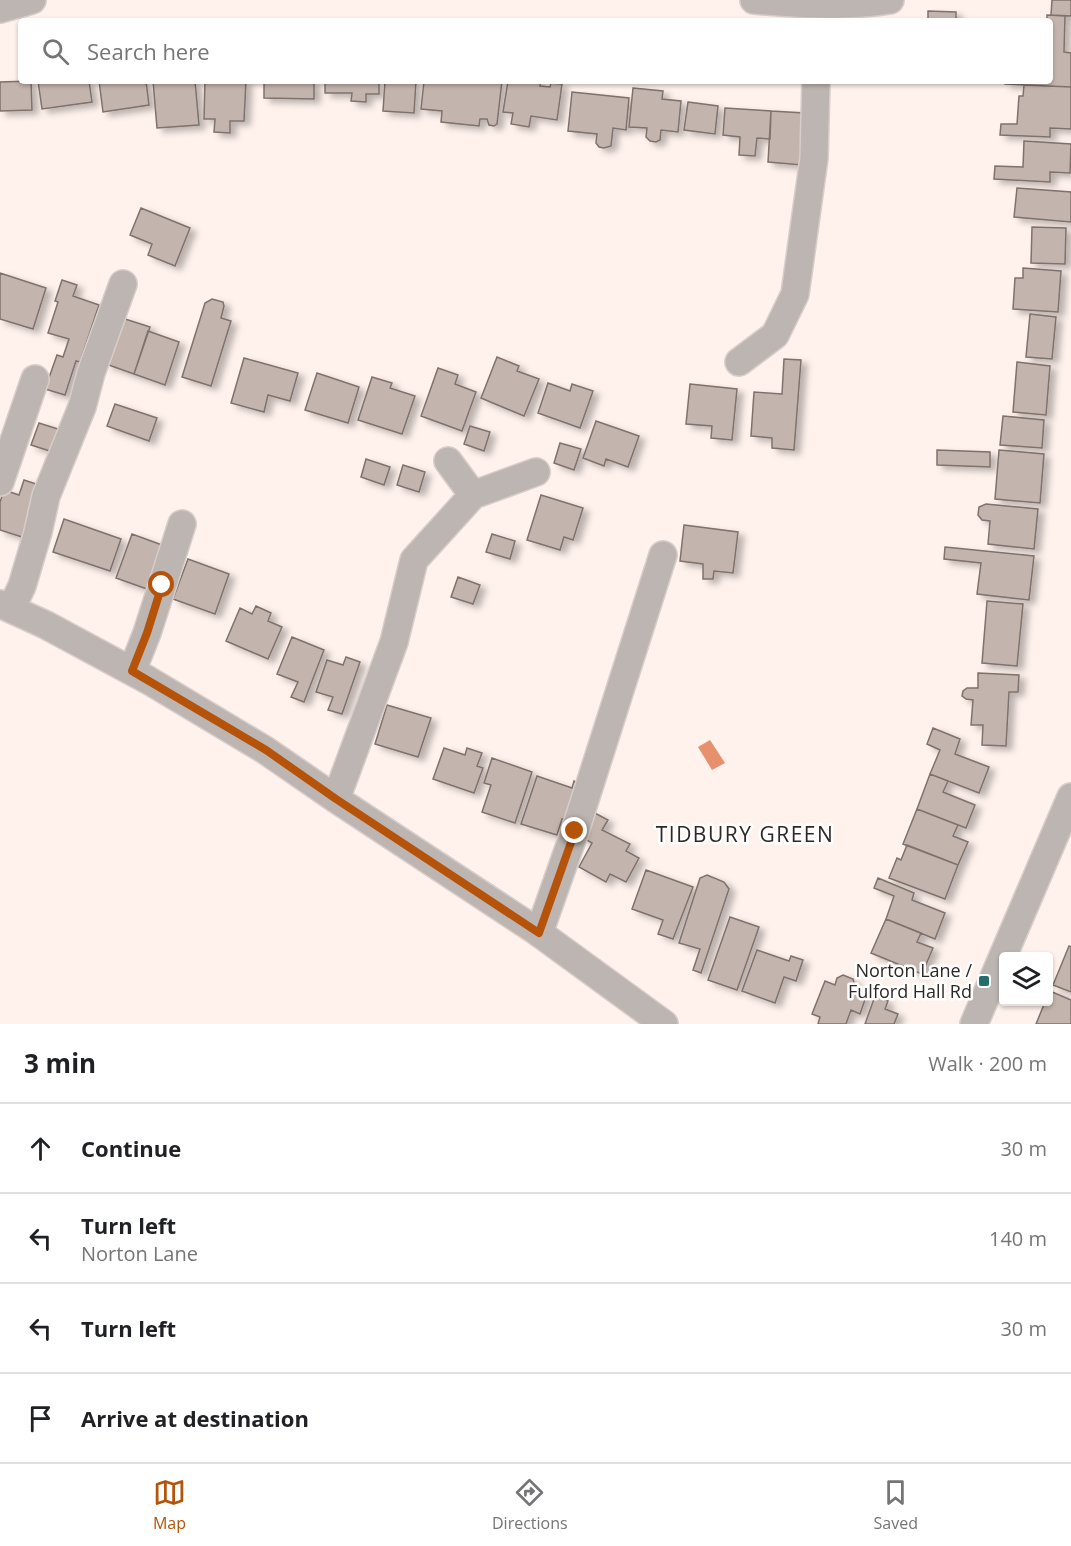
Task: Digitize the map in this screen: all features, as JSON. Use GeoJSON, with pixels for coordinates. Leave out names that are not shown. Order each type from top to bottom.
{"type":"FeatureCollection","features":[{"type":"Feature","properties":{"kind":"street"},"geometry":{"type":"LineString","coordinates":[[0,9],[32,0]]}},
{"type":"Feature","properties":{"kind":"street"},"geometry":{"type":"LineString","coordinates":[[754,0],[809,13],[890,0]]}},
{"type":"Feature","properties":{"kind":"street"},"geometry":{"type":"LineString","coordinates":[[739,363],[775,335],[795,294],[814,158],[816,84]]}},
{"type":"Feature","properties":{"kind":"street"},"geometry":{"type":"LineString","coordinates":[[123,284],[91,373],[82,407],[46,496],[22,586],[5,607],[46,625],[132,671],[266,750],[539,933],[664,1024]]}},
{"type":"Feature","properties":{"kind":"street"},"geometry":{"type":"LineString","coordinates":[[0,482],[35,380]]}},
{"type":"Feature","properties":{"kind":"street"},"geometry":{"type":"LineString","coordinates":[[448,461],[473,495]]}},
{"type":"Feature","properties":{"kind":"street"},"geometry":{"type":"LineString","coordinates":[[336,799],[394,642],[414,560],[473,495],[536,472]]}},
{"type":"Feature","properties":{"kind":"street"},"geometry":{"type":"LineString","coordinates":[[132,671],[147,633],[182,524]]}},
{"type":"Feature","properties":{"kind":"street"},"geometry":{"type":"LineString","coordinates":[[539,933],[575,831],[663,555]]}},
{"type":"Feature","properties":{"kind":"street"},"geometry":{"type":"LineString","coordinates":[[974,1024],[1071,797]]}},
{"type":"Feature","properties":{"kind":"shaded area"},"geometry":{"type":"Polygon","coordinates":[[[710,740],[725,763],[712,770],[698,747],[710,740]]]}},
{"type":"Feature","properties":{"kind":"building"},"geometry":{"type":"Polygon","coordinates":[[[1052,0],[1071,0],[1071,16],[1051,15],[1052,0]]]}},
{"type":"Feature","properties":{"kind":"building"},"geometry":{"type":"Polygon","coordinates":[[[928,11],[956,12],[956,18],[928,18],[928,11]]]}},
{"type":"Feature","properties":{"kind":"building"},"geometry":{"type":"Polygon","coordinates":[[[1047,15],[1065,16],[1064,52],[1071,53],[1071,87],[1005,84],[1053,84],[1053,18],[1047,18],[1047,15]]]}},
{"type":"Feature","properties":{"kind":"building"},"geometry":{"type":"Polygon","coordinates":[[[0,82],[31,84],[32,110],[0,111],[0,82]]]}},
{"type":"Feature","properties":{"kind":"building"},"geometry":{"type":"Polygon","coordinates":[[[38,84],[89,84],[92,102],[42,109],[38,84]]]}},
{"type":"Feature","properties":{"kind":"building"},"geometry":{"type":"Polygon","coordinates":[[[99,84],[146,84],[149,105],[103,112],[99,84]]]}},
{"type":"Feature","properties":{"kind":"building"},"geometry":{"type":"Polygon","coordinates":[[[153,84],[195,84],[199,125],[157,128],[153,84]]]}},
{"type":"Feature","properties":{"kind":"building"},"geometry":{"type":"Polygon","coordinates":[[[205,84],[246,84],[244,121],[230,121],[230,133],[214,132],[215,119],[204,119],[205,84]]]}},
{"type":"Feature","properties":{"kind":"building"},"geometry":{"type":"Polygon","coordinates":[[[264,84],[314,84],[314,99],[264,98],[264,84]]]}},
{"type":"Feature","properties":{"kind":"building"},"geometry":{"type":"Polygon","coordinates":[[[325,84],[379,84],[379,94],[366,94],[366,102],[351,101],[352,93],[325,93],[325,84]]]}},
{"type":"Feature","properties":{"kind":"building"},"geometry":{"type":"Polygon","coordinates":[[[385,84],[416,84],[414,113],[383,111],[385,84]]]}},
{"type":"Feature","properties":{"kind":"building"},"geometry":{"type":"Polygon","coordinates":[[[424,84],[502,84],[497,124],[494,126],[489,125],[487,119],[480,119],[479,126],[441,122],[442,111],[421,109],[424,84]]]}},
{"type":"Feature","properties":{"kind":"building"},"geometry":{"type":"Polygon","coordinates":[[[508,84],[540,84],[540,86],[550,87],[551,84],[562,84],[557,120],[531,116],[529,127],[511,124],[513,113],[503,112],[508,84]]]}},
{"type":"Feature","properties":{"kind":"building"},"geometry":{"type":"Polygon","coordinates":[[[1024,85],[1071,87],[1071,129],[1050,128],[1050,137],[1000,135],[1001,124],[1017,124],[1019,96],[1023,96],[1024,85]]]}},
{"type":"Feature","properties":{"kind":"building"},"geometry":{"type":"Polygon","coordinates":[[[633,88],[663,91],[662,99],[681,101],[678,132],[661,130],[660,140],[656,142],[646,137],[647,128],[629,127],[633,88]]]}},
{"type":"Feature","properties":{"kind":"building"},"geometry":{"type":"Polygon","coordinates":[[[572,92],[629,98],[626,130],[613,128],[611,146],[599,147],[596,143],[597,134],[568,131],[572,92]]]}},
{"type":"Feature","properties":{"kind":"building"},"geometry":{"type":"Polygon","coordinates":[[[688,102],[718,106],[715,134],[684,130],[688,102]]]}},
{"type":"Feature","properties":{"kind":"building"},"geometry":{"type":"Polygon","coordinates":[[[725,108],[771,111],[770,139],[757,138],[755,156],[739,155],[740,137],[723,135],[725,108]]]}},
{"type":"Feature","properties":{"kind":"building"},"geometry":{"type":"Polygon","coordinates":[[[771,111],[805,113],[802,165],[768,162],[771,111]]]}},
{"type":"Feature","properties":{"kind":"building"},"geometry":{"type":"Polygon","coordinates":[[[1024,141],[1071,144],[1070,173],[1050,172],[1050,182],[994,179],[995,166],[1023,167],[1024,141]]]}},
{"type":"Feature","properties":{"kind":"building"},"geometry":{"type":"Polygon","coordinates":[[[1017,188],[1071,192],[1071,222],[1014,217],[1017,188]]]}},
{"type":"Feature","properties":{"kind":"building"},"geometry":{"type":"Polygon","coordinates":[[[141,208],[190,228],[175,266],[148,255],[152,244],[130,235],[141,208]]]}},
{"type":"Feature","properties":{"kind":"building"},"geometry":{"type":"Polygon","coordinates":[[[1032,227],[1066,228],[1065,264],[1031,263],[1032,227]]]}},
{"type":"Feature","properties":{"kind":"building"},"geometry":{"type":"Polygon","coordinates":[[[1023,268],[1061,271],[1058,312],[1013,309],[1015,278],[1023,278],[1023,268]]]}},
{"type":"Feature","properties":{"kind":"building"},"geometry":{"type":"Polygon","coordinates":[[[0,273],[46,288],[33,329],[0,319],[0,273]]]}},
{"type":"Feature","properties":{"kind":"building"},"geometry":{"type":"Polygon","coordinates":[[[62,280],[77,285],[73,296],[99,305],[80,362],[76,361],[65,395],[45,389],[57,355],[63,357],[69,339],[48,333],[62,280]]]}},
{"type":"Feature","properties":{"kind":"building"},"geometry":{"type":"Polygon","coordinates":[[[212,299],[223,302],[221,318],[231,321],[211,386],[182,377],[205,303],[212,299]]]}},
{"type":"Feature","properties":{"kind":"building"},"geometry":{"type":"Polygon","coordinates":[[[1030,314],[1056,317],[1052,359],[1026,357],[1030,314]]]}},
{"type":"Feature","properties":{"kind":"building"},"geometry":{"type":"Polygon","coordinates":[[[122,318],[150,327],[134,374],[106,364],[122,318]]]}},
{"type":"Feature","properties":{"kind":"building"},"geometry":{"type":"Polygon","coordinates":[[[148,331],[179,342],[165,385],[134,374],[148,331]]]}},
{"type":"Feature","properties":{"kind":"building"},"geometry":{"type":"Polygon","coordinates":[[[497,357],[519,366],[517,371],[539,379],[524,416],[481,398],[497,357]]]}},
{"type":"Feature","properties":{"kind":"building"},"geometry":{"type":"Polygon","coordinates":[[[244,358],[298,373],[290,401],[268,395],[264,412],[231,403],[244,358]]]}},
{"type":"Feature","properties":{"kind":"building"},"geometry":{"type":"Polygon","coordinates":[[[784,359],[801,360],[794,450],[772,448],[772,438],[751,436],[754,392],[782,394],[784,359]]]}},
{"type":"Feature","properties":{"kind":"building"},"geometry":{"type":"Polygon","coordinates":[[[1017,362],[1050,366],[1046,415],[1013,412],[1017,362]]]}},
{"type":"Feature","properties":{"kind":"building"},"geometry":{"type":"Polygon","coordinates":[[[438,368],[458,375],[455,384],[476,392],[462,431],[421,416],[438,368]]]}},
{"type":"Feature","properties":{"kind":"building"},"geometry":{"type":"Polygon","coordinates":[[[317,373],[359,387],[348,423],[305,410],[317,373]]]}},
{"type":"Feature","properties":{"kind":"building"},"geometry":{"type":"Polygon","coordinates":[[[372,377],[392,383],[390,388],[415,396],[402,434],[358,420],[372,377]]]}},
{"type":"Feature","properties":{"kind":"building"},"geometry":{"type":"Polygon","coordinates":[[[548,383],[570,391],[572,384],[593,391],[580,428],[538,413],[548,383]]]}},
{"type":"Feature","properties":{"kind":"building"},"geometry":{"type":"Polygon","coordinates":[[[690,384],[737,389],[732,440],[711,438],[712,426],[686,424],[690,384]]]}},
{"type":"Feature","properties":{"kind":"building"},"geometry":{"type":"Polygon","coordinates":[[[115,404],[157,418],[149,441],[107,426],[115,404]]]}},
{"type":"Feature","properties":{"kind":"building"},"geometry":{"type":"Polygon","coordinates":[[[1003,416],[1044,420],[1042,448],[1000,445],[1003,416]]]}},
{"type":"Feature","properties":{"kind":"building"},"geometry":{"type":"Polygon","coordinates":[[[596,421],[639,436],[628,467],[606,459],[604,466],[583,458],[596,421]]]}},
{"type":"Feature","properties":{"kind":"building"},"geometry":{"type":"Polygon","coordinates":[[[39,423],[61,430],[53,452],[31,445],[39,423]]]}},
{"type":"Feature","properties":{"kind":"building"},"geometry":{"type":"Polygon","coordinates":[[[470,426],[490,432],[484,451],[464,444],[470,426]]]}},
{"type":"Feature","properties":{"kind":"building"},"geometry":{"type":"Polygon","coordinates":[[[560,443],[581,449],[574,470],[554,463],[560,443]]]}},
{"type":"Feature","properties":{"kind":"building"},"geometry":{"type":"Polygon","coordinates":[[[937,450],[990,452],[990,467],[937,465],[937,450]]]}},
{"type":"Feature","properties":{"kind":"building"},"geometry":{"type":"Polygon","coordinates":[[[999,450],[1044,454],[1040,503],[995,499],[999,450]]]}},
{"type":"Feature","properties":{"kind":"building"},"geometry":{"type":"Polygon","coordinates":[[[366,459],[390,467],[384,485],[361,477],[366,459]]]}},
{"type":"Feature","properties":{"kind":"building"},"geometry":{"type":"Polygon","coordinates":[[[403,465],[425,472],[419,492],[397,485],[403,465]]]}},
{"type":"Feature","properties":{"kind":"building"},"geometry":{"type":"Polygon","coordinates":[[[24,480],[39,485],[22,537],[0,530],[0,502],[4,490],[19,495],[24,480]]]}},
{"type":"Feature","properties":{"kind":"building"},"geometry":{"type":"Polygon","coordinates":[[[541,495],[583,508],[573,540],[564,537],[560,550],[527,540],[541,495]]]}},
{"type":"Feature","properties":{"kind":"building"},"geometry":{"type":"Polygon","coordinates":[[[986,504],[1038,509],[1034,549],[988,544],[990,521],[982,520],[978,515],[979,507],[986,504]]]}},
{"type":"Feature","properties":{"kind":"building"},"geometry":{"type":"Polygon","coordinates":[[[64,519],[121,539],[110,571],[53,552],[64,519]]]}},
{"type":"Feature","properties":{"kind":"building"},"geometry":{"type":"Polygon","coordinates":[[[684,525],[738,532],[733,573],[714,571],[713,579],[703,579],[703,564],[680,561],[684,525]]]}},
{"type":"Feature","properties":{"kind":"building"},"geometry":{"type":"Polygon","coordinates":[[[132,534],[162,545],[147,589],[116,578],[132,534]]]}},
{"type":"Feature","properties":{"kind":"building"},"geometry":{"type":"Polygon","coordinates":[[[492,534],[515,541],[510,559],[486,552],[492,534]]]}},
{"type":"Feature","properties":{"kind":"building"},"geometry":{"type":"Polygon","coordinates":[[[945,547],[1034,556],[1029,600],[977,594],[981,563],[944,559],[945,547]]]}},
{"type":"Feature","properties":{"kind":"building"},"geometry":{"type":"Polygon","coordinates":[[[188,559],[229,574],[215,614],[173,599],[188,559]]]}},
{"type":"Feature","properties":{"kind":"building"},"geometry":{"type":"Polygon","coordinates":[[[458,577],[480,585],[473,604],[451,597],[458,577]]]}},
{"type":"Feature","properties":{"kind":"building"},"geometry":{"type":"Polygon","coordinates":[[[987,601],[1023,604],[1017,666],[982,663],[987,601]]]}},
{"type":"Feature","properties":{"kind":"building"},"geometry":{"type":"Polygon","coordinates":[[[256,606],[271,613],[268,621],[282,627],[268,659],[226,641],[240,608],[252,614],[256,606]]]}},
{"type":"Feature","properties":{"kind":"building"},"geometry":{"type":"Polygon","coordinates":[[[292,637],[324,650],[304,702],[291,697],[298,682],[277,674],[292,637]]]}},
{"type":"Feature","properties":{"kind":"building"},"geometry":{"type":"Polygon","coordinates":[[[346,657],[360,662],[342,714],[328,710],[333,697],[316,692],[327,660],[343,665],[346,657]]]}},
{"type":"Feature","properties":{"kind":"building"},"geometry":{"type":"Polygon","coordinates":[[[978,673],[1019,675],[1018,692],[1009,692],[1006,746],[982,745],[983,725],[971,725],[973,700],[962,696],[963,691],[967,688],[978,688],[978,673]]]}},
{"type":"Feature","properties":{"kind":"building"},"geometry":{"type":"Polygon","coordinates":[[[387,705],[431,718],[418,757],[375,744],[387,705]]]}},
{"type":"Feature","properties":{"kind":"building"},"geometry":{"type":"Polygon","coordinates":[[[933,728],[960,739],[955,754],[989,767],[979,793],[930,774],[940,750],[927,744],[933,728]]]}},
{"type":"Feature","properties":{"kind":"building"},"geometry":{"type":"Polygon","coordinates":[[[444,748],[465,755],[467,748],[482,753],[477,766],[483,768],[474,793],[433,779],[444,748]]]}},
{"type":"Feature","properties":{"kind":"building"},"geometry":{"type":"Polygon","coordinates":[[[492,758],[532,772],[515,823],[482,812],[491,785],[484,783],[492,758]]]}},
{"type":"Feature","properties":{"kind":"building"},"geometry":{"type":"Polygon","coordinates":[[[930,774],[948,781],[943,792],[975,805],[966,828],[917,809],[930,774]]]}},
{"type":"Feature","properties":{"kind":"building"},"geometry":{"type":"Polygon","coordinates":[[[537,776],[572,788],[574,781],[581,784],[570,821],[562,819],[557,835],[521,824],[537,776]]]}},
{"type":"Feature","properties":{"kind":"building"},"geometry":{"type":"Polygon","coordinates":[[[917,809],[958,825],[953,836],[968,842],[958,865],[903,844],[917,809]]]}},
{"type":"Feature","properties":{"kind":"building"},"geometry":{"type":"Polygon","coordinates":[[[593,812],[608,820],[602,830],[630,844],[626,851],[639,858],[626,882],[610,874],[606,882],[579,867],[592,843],[580,836],[593,812]]]}},
{"type":"Feature","properties":{"kind":"building"},"geometry":{"type":"Polygon","coordinates":[[[907,845],[958,865],[945,899],[889,878],[897,858],[901,860],[907,845]]]}},
{"type":"Feature","properties":{"kind":"building"},"geometry":{"type":"Polygon","coordinates":[[[646,870],[693,887],[673,939],[658,934],[663,920],[632,909],[646,870]]]}},
{"type":"Feature","properties":{"kind":"building"},"geometry":{"type":"Polygon","coordinates":[[[707,875],[724,882],[729,889],[701,973],[693,970],[700,949],[679,943],[700,878],[707,875]]]}},
{"type":"Feature","properties":{"kind":"building"},"geometry":{"type":"Polygon","coordinates":[[[878,878],[914,893],[912,900],[945,913],[935,939],[886,919],[894,896],[874,888],[878,878]]]}},
{"type":"Feature","properties":{"kind":"building"},"geometry":{"type":"Polygon","coordinates":[[[730,917],[759,927],[737,990],[708,980],[730,917]]]}},
{"type":"Feature","properties":{"kind":"building"},"geometry":{"type":"Polygon","coordinates":[[[886,919],[921,933],[917,942],[933,948],[922,974],[871,953],[886,919]]]}},
{"type":"Feature","properties":{"kind":"building"},"geometry":{"type":"Polygon","coordinates":[[[1069,946],[1071,947],[1071,992],[1053,985],[1069,946]]]}},
{"type":"Feature","properties":{"kind":"building"},"geometry":{"type":"Polygon","coordinates":[[[757,950],[789,961],[791,956],[803,960],[796,981],[784,977],[775,1003],[742,991],[757,950]]]}},
{"type":"Feature","properties":{"kind":"building"},"geometry":{"type":"Polygon","coordinates":[[[843,975],[853,979],[855,986],[868,991],[860,1014],[851,1010],[846,1024],[818,1024],[820,1017],[812,1014],[825,981],[835,985],[837,978],[843,975]]]}},
{"type":"Feature","properties":{"kind":"building"},"geometry":{"type":"Polygon","coordinates":[[[1053,992],[1071,1000],[1071,1024],[1036,1024],[1043,1006],[1053,1006],[1053,992]]]}},
{"type":"Feature","properties":{"kind":"building"},"geometry":{"type":"Polygon","coordinates":[[[875,996],[888,1001],[885,1009],[898,1014],[894,1024],[865,1024],[875,996]]]}},
{"type":"Feature","properties":{"kind":"place","name":"Norton Lane / Fulford Hall Rd"},"geometry":{"type":"Point","coordinates":[984,981]}},
{"type":"Feature","properties":{"kind":"district","name":"TIDBURY GREEN"},"geometry":{"type":"Point","coordinates":[745,835]}},
{"type":"Feature","properties":{"kind":"route"},"geometry":{"type":"LineString","coordinates":[[162,585],[132,671],[266,750],[539,933],[575,831]]}}]}
